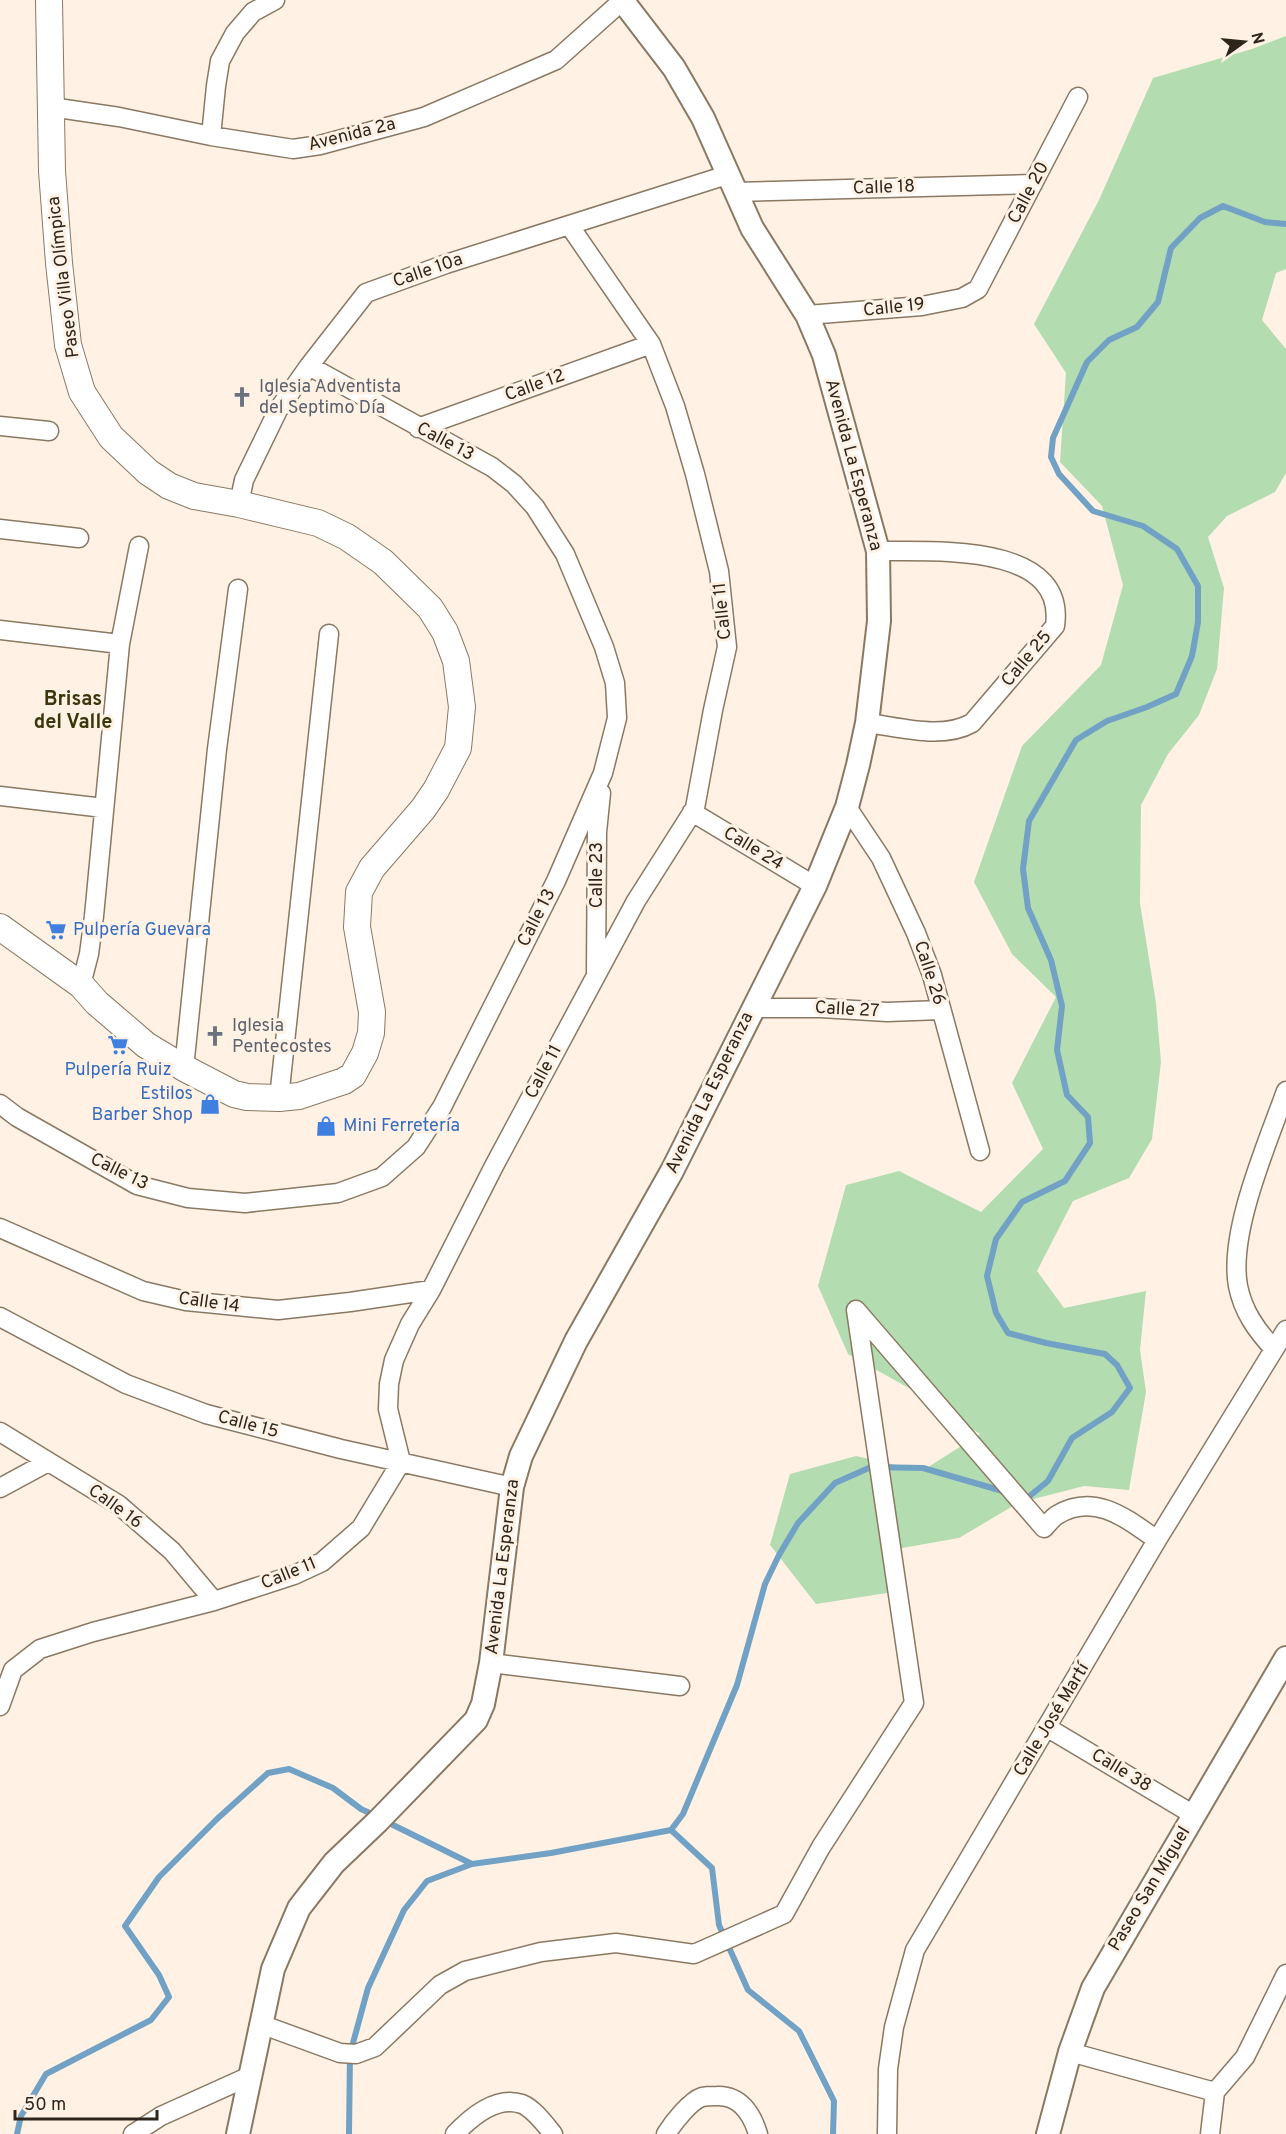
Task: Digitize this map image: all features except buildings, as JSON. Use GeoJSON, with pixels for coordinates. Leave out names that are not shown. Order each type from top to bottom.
{"type":"FeatureCollection","features":[{"type":"Feature","properties":{"kind":"main road","name":"Paseo Villa Olímpica"},"geometry":{"type":"LineString","coordinates":[[0,927],[81,985],[97,1003],[146,1045],[234,1094],[247,1097],[279,1098],[299,1096],[344,1081],[353,1075],[365,1053],[371,1033],[372,1012],[357,927],[359,892],[372,868],[423,809],[436,790],[458,748],[462,707],[456,661],[445,632],[430,608],[383,562],[347,537],[318,523],[194,496],[169,486],[148,472],[111,437],[81,392],[68,345],[58,263],[52,171],[53,1]]}},
{"type":"Feature","properties":{"kind":"street"},"geometry":{"type":"LineString","coordinates":[[211,136],[220,61],[235,33],[253,12],[275,0]]}},
{"type":"Feature","properties":{"kind":"street","name":"Avenida 2a"},"geometry":{"type":"LineString","coordinates":[[51,107],[119,117],[211,136],[293,148],[320,145],[424,117],[556,60],[628,4]]}},
{"type":"Feature","properties":{"kind":"street","name":"Avenida La Esperanza"},"geometry":{"type":"LineString","coordinates":[[238,2134],[263,2025],[273,1969],[298,1908],[334,1863],[476,1720],[483,1704],[491,1664],[512,1487],[521,1456],[576,1341],[672,1171],[814,886],[847,807],[867,723],[879,621],[878,551],[824,355],[807,315],[752,228],[703,118],[680,78],[628,4]]}},
{"type":"Feature","properties":{"kind":"street","name":"Calle 20"},"geometry":{"type":"LineString","coordinates":[[978,289],[1078,97]]}},
{"type":"Feature","properties":{"kind":"street","name":"Calle 18"},"geometry":{"type":"LineString","coordinates":[[732,183],[1033,184]]}},
{"type":"Feature","properties":{"kind":"street","name":"Calle 10a"},"geometry":{"type":"LineString","coordinates":[[239,504],[244,480],[278,410],[361,298],[373,289],[569,225],[732,183]]}},
{"type":"Feature","properties":{"kind":"street","name":"Calle 11"},"geometry":{"type":"LineString","coordinates":[[0,1706],[13,1670],[40,1649],[214,1601],[294,1575],[322,1562],[361,1528],[401,1462],[388,1409],[389,1384],[394,1360],[410,1324],[431,1290],[494,1166],[636,901],[695,808],[712,710],[727,647],[719,571],[695,474],[675,406],[651,344],[569,225]]}},
{"type":"Feature","properties":{"kind":"street","name":"Calle 19"},"geometry":{"type":"LineString","coordinates":[[807,315],[922,306],[962,298],[978,289]]}},
{"type":"Feature","properties":{"kind":"street","name":"Calle 12"},"geometry":{"type":"LineString","coordinates":[[418,428],[651,344]]}},
{"type":"Feature","properties":{"kind":"street","name":"Calle 13"},"geometry":{"type":"LineString","coordinates":[[0,1104],[17,1117],[137,1185],[188,1198],[245,1203],[338,1193],[382,1177],[416,1147],[442,1107],[556,881],[603,773],[617,718],[615,683],[604,647],[565,554],[535,507],[514,484],[492,467],[309,366]]}},
{"type":"Feature","properties":{"kind":"street"},"geometry":{"type":"LineString","coordinates":[[0,426],[49,431]]}},
{"type":"Feature","properties":{"kind":"street"},"geometry":{"type":"LineString","coordinates":[[0,529],[80,538]]}},
{"type":"Feature","properties":{"kind":"street"},"geometry":{"type":"LineString","coordinates":[[81,985],[94,916],[120,644],[139,546]]}},
{"type":"Feature","properties":{"kind":"street","name":"Calle 25"},"geometry":{"type":"LineString","coordinates":[[867,723],[925,731],[961,729],[972,723],[1055,626],[1057,612],[1053,598],[1041,581],[1025,569],[1009,562],[960,552],[878,551]]}},
{"type":"Feature","properties":{"kind":"street"},"geometry":{"type":"LineString","coordinates":[[184,1068],[217,749],[238,590]]}},
{"type":"Feature","properties":{"kind":"street"},"geometry":{"type":"LineString","coordinates":[[0,630],[120,644]]}},
{"type":"Feature","properties":{"kind":"street"},"geometry":{"type":"LineString","coordinates":[[279,1098],[328,634]]}},
{"type":"Feature","properties":{"kind":"street","name":"Calle 23"},"geometry":{"type":"LineString","coordinates":[[596,976],[597,832],[603,773]]}},
{"type":"Feature","properties":{"kind":"street"},"geometry":{"type":"LineString","coordinates":[[0,796],[104,808]]}},
{"type":"Feature","properties":{"kind":"street","name":"Calle 26"},"geometry":{"type":"LineString","coordinates":[[847,807],[881,858],[932,975],[980,1151]]}},
{"type":"Feature","properties":{"kind":"street","name":"Calle 24"},"geometry":{"type":"LineString","coordinates":[[692,812],[814,886]]}},
{"type":"Feature","properties":{"kind":"street","name":"Calle 27"},"geometry":{"type":"LineString","coordinates":[[752,1008],[821,1008],[887,1012],[941,1010]]}},
{"type":"Feature","properties":{"kind":"street"},"geometry":{"type":"LineString","coordinates":[[1274,1349],[1256,1329],[1244,1306],[1238,1284],[1237,1253],[1244,1212],[1286,1091]]}},
{"type":"Feature","properties":{"kind":"street","name":"Calle 14"},"geometry":{"type":"LineString","coordinates":[[0,1228],[143,1291],[186,1301],[278,1310],[431,1290]]}},
{"type":"Feature","properties":{"kind":"street"},"geometry":{"type":"LineString","coordinates":[[263,2025],[332,2050],[356,2054],[375,2047],[441,1985],[474,1968],[541,1952],[616,1943],[694,1954],[784,1914],[821,1847],[914,1702],[856,1310],[1044,1528],[1057,1515],[1081,1506],[1099,1506],[1121,1515],[1157,1540]]}},
{"type":"Feature","properties":{"kind":"street","name":"Calle 15"},"geometry":{"type":"LineString","coordinates":[[0,1317],[126,1384],[206,1414],[341,1449],[512,1487]]}},
{"type":"Feature","properties":{"kind":"street","name":"Calle José Martí"},"geometry":{"type":"LineString","coordinates":[[887,2134],[888,2069],[894,2027],[915,1950],[1157,1540],[1286,1330]]}},
{"type":"Feature","properties":{"kind":"street","name":"Calle 16"},"geometry":{"type":"LineString","coordinates":[[0,1431],[119,1505],[172,1551],[214,1601]]}},
{"type":"Feature","properties":{"kind":"street"},"geometry":{"type":"LineString","coordinates":[[0,1488],[48,1462]]}},
{"type":"Feature","properties":{"kind":"street","name":"Paseo San Miguel"},"geometry":{"type":"LineString","coordinates":[[1048,2134],[1070,2052],[1093,1988],[1286,1658]]}},
{"type":"Feature","properties":{"kind":"street"},"geometry":{"type":"LineString","coordinates":[[491,1664],[680,1686]]}},
{"type":"Feature","properties":{"kind":"street","name":"Calle 38"},"geometry":{"type":"LineString","coordinates":[[1048,1728],[1194,1815]]}},
{"type":"Feature","properties":{"kind":"street"},"geometry":{"type":"LineString","coordinates":[[1210,2134],[1215,2092],[1245,2057],[1286,1974]]}},
{"type":"Feature","properties":{"kind":"street"},"geometry":{"type":"LineString","coordinates":[[1070,2052],[1215,2092]]}},
{"type":"Feature","properties":{"kind":"street"},"geometry":{"type":"LineString","coordinates":[[133,2134],[161,2116],[252,2075]]}},
{"type":"Feature","properties":{"kind":"street"},"geometry":{"type":"LineString","coordinates":[[666,2134],[684,2111],[702,2097],[724,2096],[742,2103],[753,2120],[758,2134]]}},
{"type":"Feature","properties":{"kind":"street"},"geometry":{"type":"LineString","coordinates":[[455,2134],[466,2122],[487,2107],[502,2103],[522,2104],[536,2115],[553,2134]]}},
{"type":"Feature","properties":{"kind":"green space"},"geometry":{"type":"Polygon","coordinates":[[[1286,36],[1286,269],[1276,273],[1262,320],[1286,349],[1286,473],[1275,492],[1227,516],[1208,537],[1224,588],[1217,669],[1199,715],[1168,754],[1141,805],[1140,903],[1156,1003],[1161,1062],[1152,1139],[1129,1178],[1073,1201],[1037,1271],[1064,1308],[1146,1291],[1140,1350],[1146,1392],[1129,1490],[1084,1486],[1018,1503],[959,1538],[902,1548],[887,1593],[816,1604],[770,1545],[790,1474],[856,1456],[922,1471],[980,1434],[914,1391],[848,1354],[818,1286],[846,1185],[899,1171],[981,1212],[1043,1149],[1012,1083],[1056,997],[1012,954],[974,882],[1022,746],[1101,665],[1123,585],[1102,506],[1060,462],[1066,373],[1034,324],[1099,200],[1153,78],[1252,49],[1286,36]]]}},
{"type":"Feature","properties":{"kind":"waterway"},"geometry":{"type":"LineString","coordinates":[[1022,1497],[1026,1499],[1048,1481],[1072,1438],[1112,1412],[1130,1388],[1117,1365],[1105,1354],[1008,1333],[996,1313],[987,1276],[996,1239],[1022,1202],[1065,1181],[1090,1143],[1088,1117],[1067,1095],[1057,1050],[1062,1006],[1051,960],[1028,908],[1023,869],[1029,821],[1076,740],[1107,721],[1176,694],[1192,656],[1198,622],[1198,586],[1177,549],[1143,526],[1093,511],[1059,474],[1051,457],[1053,438],[1087,362],[1109,340],[1137,327],[1158,302],[1171,248],[1200,218],[1223,206],[1265,222],[1286,224]]}},
{"type":"Feature","properties":{"kind":"waterway"},"geometry":{"type":"LineString","coordinates":[[385,1821],[472,1864],[551,1853],[671,1830],[683,1814],[737,1685],[765,1584],[798,1523],[835,1483],[871,1467],[923,1468],[1006,1492]]}},
{"type":"Feature","properties":{"kind":"waterway"},"geometry":{"type":"LineString","coordinates":[[17,2134],[21,2116],[46,2074],[151,2020],[169,1997],[159,1975],[125,1926],[159,1877],[217,1819],[268,1773],[289,1769],[333,1788],[361,1809],[376,1816]]}},
{"type":"Feature","properties":{"kind":"waterway"},"geometry":{"type":"LineString","coordinates":[[671,1830],[712,1868],[719,1925],[748,1990],[799,2031],[834,2101],[833,2134]]}},
{"type":"Feature","properties":{"kind":"waterway"},"geometry":{"type":"LineString","coordinates":[[349,2134],[350,2054],[368,1988],[404,1910],[427,1881],[472,1864]]}},
{"type":"Feature","properties":{"kind":"place","name":"Iglesia Adventista del Septimo Día"},"geometry":{"type":"Point","coordinates":[242,397]}},
{"type":"Feature","properties":{"kind":"place","name":"Pulpería Guevara"},"geometry":{"type":"Point","coordinates":[56,930]}},
{"type":"Feature","properties":{"kind":"place","name":"Iglesia Pentecostes"},"geometry":{"type":"Point","coordinates":[215,1036]}},
{"type":"Feature","properties":{"kind":"place","name":"Pulpería Ruiz"},"geometry":{"type":"Point","coordinates":[118,1045]}},
{"type":"Feature","properties":{"kind":"place","name":"Estilos Barber Shop"},"geometry":{"type":"Point","coordinates":[210,1104]}},
{"type":"Feature","properties":{"kind":"place","name":"Mini Ferretería"},"geometry":{"type":"Point","coordinates":[326,1126]}},
{"type":"Feature","properties":{"kind":"district","name":"Brisas del Valle"},"geometry":{"type":"Point","coordinates":[73,712]}}]}
